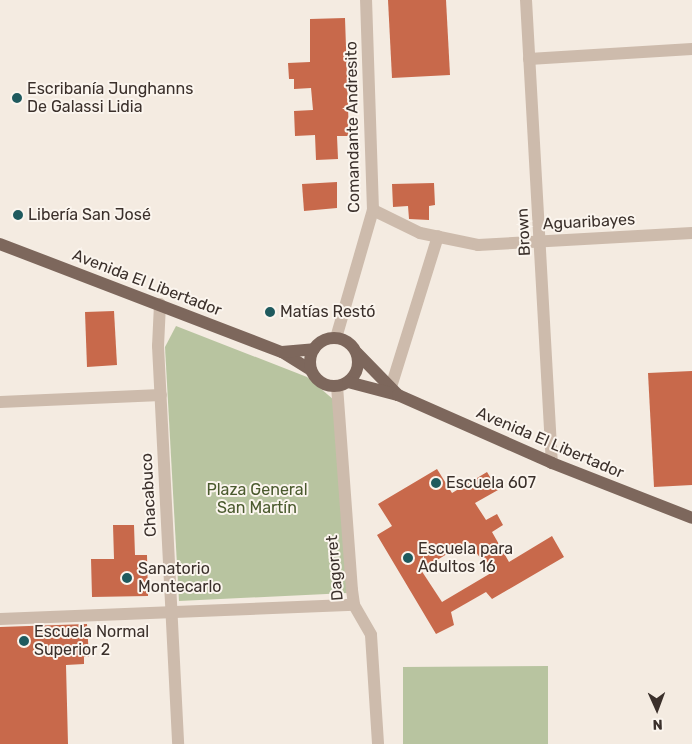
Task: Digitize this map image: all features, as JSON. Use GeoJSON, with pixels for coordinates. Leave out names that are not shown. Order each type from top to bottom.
{"type":"FeatureCollection","features":[{"type":"Feature","properties":{"kind":"main road","name":"Avenida El Libertador"},"geometry":{"type":"LineString","coordinates":[[0,244],[282,352],[312,370]]}},
{"type":"Feature","properties":{"kind":"main road"},"geometry":{"type":"LineString","coordinates":[[336,338],[351,344],[357,353],[355,374],[342,384],[317,379],[312,370],[314,349],[321,341],[336,338]]}},
{"type":"Feature","properties":{"kind":"main road","name":"Avenida El Libertador"},"geometry":{"type":"LineString","coordinates":[[282,352],[314,349]]}},
{"type":"Feature","properties":{"kind":"main road","name":"Avenida El Libertador"},"geometry":{"type":"LineString","coordinates":[[357,353],[394,391]]}},
{"type":"Feature","properties":{"kind":"main road","name":"Avenida El Libertador"},"geometry":{"type":"LineString","coordinates":[[342,384],[394,391],[552,463],[692,518]]}},
{"type":"Feature","properties":{"kind":"street","name":"Comandante Andresito"},"geometry":{"type":"LineString","coordinates":[[336,338],[374,210],[366,0]]}},
{"type":"Feature","properties":{"kind":"street","name":"Brown"},"geometry":{"type":"LineString","coordinates":[[526,0],[542,241],[552,463]]}},
{"type":"Feature","properties":{"kind":"street"},"geometry":{"type":"LineString","coordinates":[[529,59],[692,49]]}},
{"type":"Feature","properties":{"kind":"street","name":"Aguaribayes"},"geometry":{"type":"LineString","coordinates":[[374,210],[420,233],[478,245],[692,233]]}},
{"type":"Feature","properties":{"kind":"street"},"geometry":{"type":"LineString","coordinates":[[394,391],[438,236]]}},
{"type":"Feature","properties":{"kind":"street","name":"Chacabuco"},"geometry":{"type":"LineString","coordinates":[[160,304],[161,395],[178,744]]}},
{"type":"Feature","properties":{"kind":"street","name":"Dagorret"},"geometry":{"type":"LineString","coordinates":[[342,384],[354,605],[371,635],[378,744]]}},
{"type":"Feature","properties":{"kind":"street"},"geometry":{"type":"LineString","coordinates":[[0,402],[161,395]]}},
{"type":"Feature","properties":{"kind":"street"},"geometry":{"type":"LineString","coordinates":[[0,619],[171,610],[354,605]]}},
{"type":"Feature","properties":{"kind":"green space","name":"Plaza General San Martín"},"geometry":{"type":"Polygon","coordinates":[[[176,326],[307,377],[334,400],[347,593],[179,601],[165,347],[176,326]]]}},
{"type":"Feature","properties":{"kind":"green space"},"geometry":{"type":"Polygon","coordinates":[[[548,666],[548,744],[403,744],[403,667],[548,666]]]}},
{"type":"Feature","properties":{"kind":"building"},"geometry":{"type":"Polygon","coordinates":[[[388,0],[446,0],[450,75],[392,78],[388,0]]]}},
{"type":"Feature","properties":{"kind":"building"},"geometry":{"type":"Polygon","coordinates":[[[345,18],[349,136],[337,136],[338,159],[316,160],[315,135],[295,136],[294,111],[313,110],[311,88],[294,89],[294,79],[289,79],[288,63],[310,62],[310,19],[345,18]]]}},
{"type":"Feature","properties":{"kind":"building"},"geometry":{"type":"Polygon","coordinates":[[[337,182],[337,208],[304,211],[302,184],[337,182]]]}},
{"type":"Feature","properties":{"kind":"building"},"geometry":{"type":"Polygon","coordinates":[[[434,183],[435,205],[429,206],[429,220],[409,219],[408,206],[393,207],[392,184],[434,183]]]}},
{"type":"Feature","properties":{"kind":"building"},"geometry":{"type":"Polygon","coordinates":[[[114,311],[117,365],[87,367],[85,312],[114,311]]]}},
{"type":"Feature","properties":{"kind":"building"},"geometry":{"type":"Polygon","coordinates":[[[692,371],[692,485],[654,487],[648,373],[692,371]]]}},
{"type":"Feature","properties":{"kind":"building"},"geometry":{"type":"Polygon","coordinates":[[[437,469],[452,493],[487,472],[498,490],[475,503],[486,520],[497,514],[503,525],[492,532],[509,562],[552,536],[564,557],[492,599],[486,592],[451,612],[454,625],[436,634],[377,535],[392,526],[378,504],[437,469]],[[468,541],[421,570],[442,602],[491,573],[468,541]]]}},
{"type":"Feature","properties":{"kind":"building"},"geometry":{"type":"Polygon","coordinates":[[[113,525],[134,525],[135,555],[147,555],[148,596],[92,597],[91,559],[114,559],[113,525]]]}},
{"type":"Feature","properties":{"kind":"building"},"geometry":{"type":"Polygon","coordinates":[[[87,624],[89,657],[84,657],[84,664],[66,665],[68,744],[0,744],[0,627],[87,624]]]}},
{"type":"Feature","properties":{"kind":"place","name":"Escribanía Junghanns De Galassi Lidia"},"geometry":{"type":"Point","coordinates":[17,98]}},
{"type":"Feature","properties":{"kind":"place","name":"Libería San José"},"geometry":{"type":"Point","coordinates":[18,215]}},
{"type":"Feature","properties":{"kind":"place","name":"Matías Restó"},"geometry":{"type":"Point","coordinates":[270,312]}},
{"type":"Feature","properties":{"kind":"place","name":"Escuela 607"},"geometry":{"type":"Point","coordinates":[436,483]}},
{"type":"Feature","properties":{"kind":"place","name":"Escuela para Adultos 16"},"geometry":{"type":"Point","coordinates":[408,558]}},
{"type":"Feature","properties":{"kind":"place","name":"Sanatorio Montecarlo"},"geometry":{"type":"Point","coordinates":[127,578]}},
{"type":"Feature","properties":{"kind":"place","name":"Escuela Normal Superior 2"},"geometry":{"type":"Point","coordinates":[24,641]}}]}
